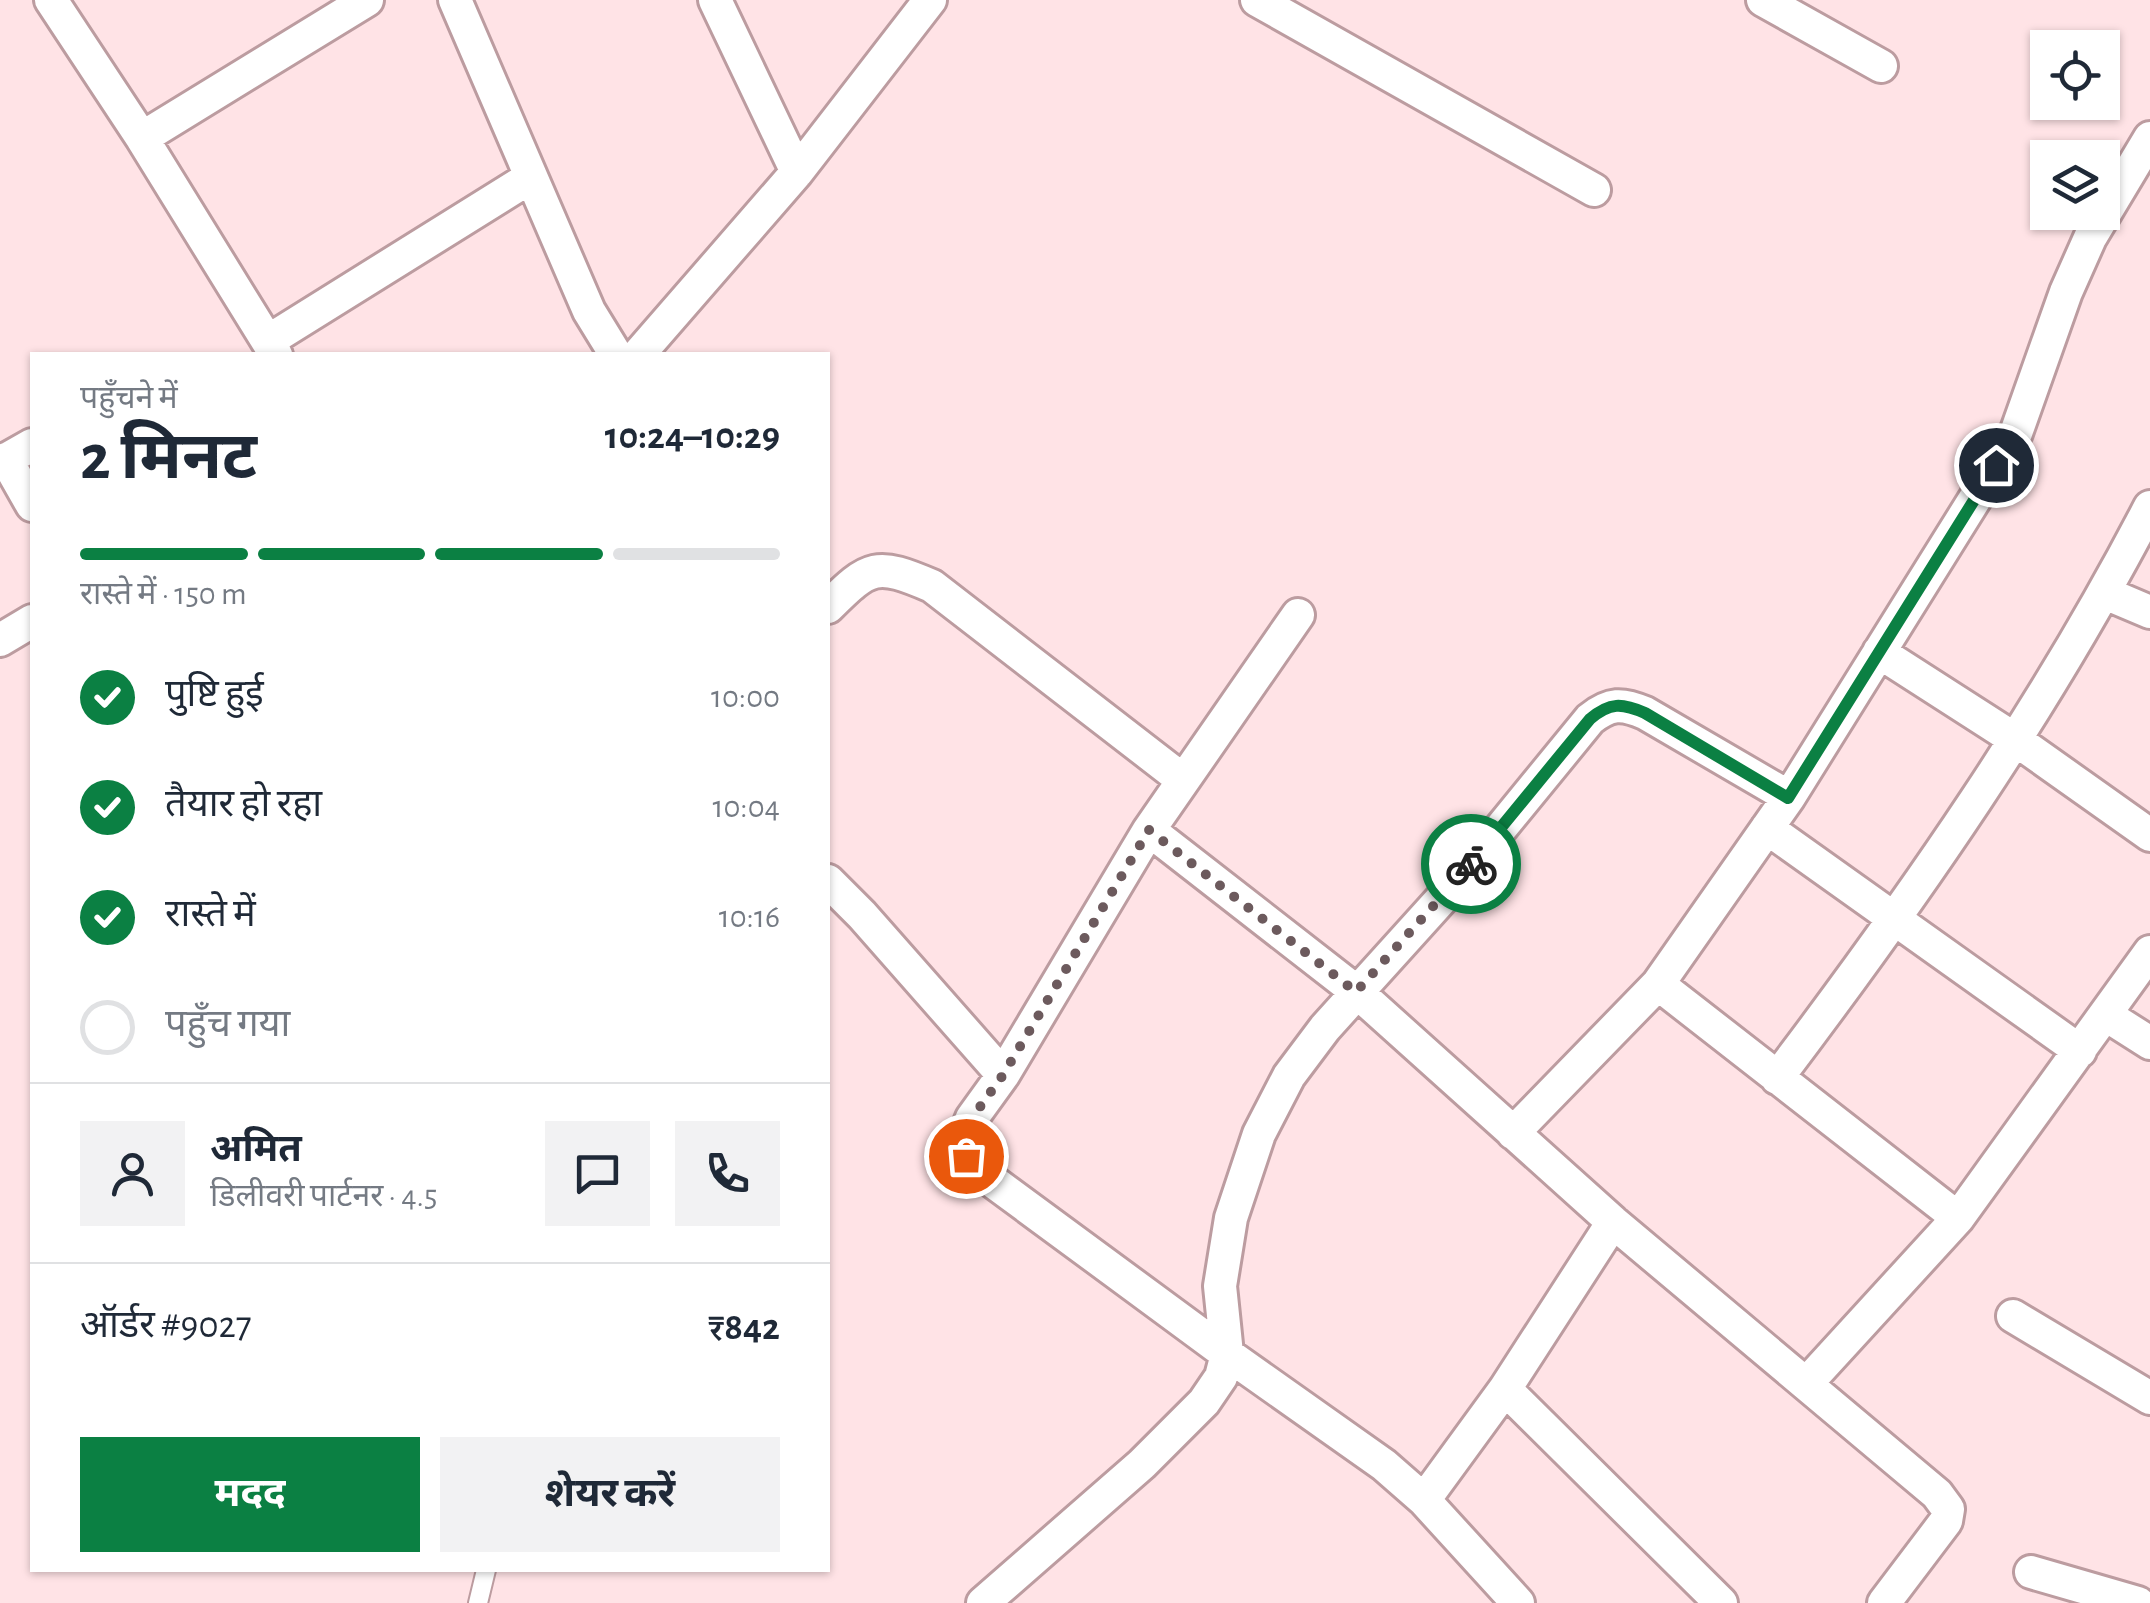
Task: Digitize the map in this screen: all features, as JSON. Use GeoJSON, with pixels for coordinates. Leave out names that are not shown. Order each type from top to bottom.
{"type":"FeatureCollection","features":[{"type":"Feature","properties":{"kind":"street"},"geometry":{"type":"LineString","coordinates":[[51,0],[272,348],[531,176]]}},
{"type":"Feature","properties":{"kind":"street"},"geometry":{"type":"LineString","coordinates":[[142,138],[367,0]]}},
{"type":"Feature","properties":{"kind":"street"},"geometry":{"type":"LineString","coordinates":[[715,0],[797,172]]}},
{"type":"Feature","properties":{"kind":"street"},"geometry":{"type":"LineString","coordinates":[[641,352],[797,172],[930,0]]}},
{"type":"Feature","properties":{"kind":"street"},"geometry":{"type":"LineString","coordinates":[[1257,0],[1594,190]]}},
{"type":"Feature","properties":{"kind":"street"},"geometry":{"type":"LineString","coordinates":[[1762,0],[1881,66]]}},
{"type":"Feature","properties":{"kind":"street"},"geometry":{"type":"LineString","coordinates":[[458,1],[589,310],[614,352]]}},
{"type":"Feature","properties":{"kind":"street"},"geometry":{"type":"LineString","coordinates":[[1513,1133],[1658,984],[1788,798],[2016,434],[2066,292],[2090,238],[2150,138]]}},
{"type":"Feature","properties":{"kind":"street"},"geometry":{"type":"LineString","coordinates":[[13,456],[30,500]]}},
{"type":"Feature","properties":{"kind":"street"},"geometry":{"type":"LineString","coordinates":[[1777,1078],[1894,919],[2016,740],[2106,592],[2150,507]]}},
{"type":"Feature","properties":{"kind":"street"},"geometry":{"type":"LineString","coordinates":[[830,605],[856,580],[874,570],[896,571],[932,586],[1184,780]]}},
{"type":"Feature","properties":{"kind":"street"},"geometry":{"type":"LineString","coordinates":[[2106,592],[2150,612]]}},
{"type":"Feature","properties":{"kind":"street"},"geometry":{"type":"LineString","coordinates":[[1298,616],[1149,830],[1003,1075],[972,1118],[964,1138],[966,1156],[980,1172],[1384,1465],[1424,1500],[1518,1603]]}},
{"type":"Feature","properties":{"kind":"street"},"geometry":{"type":"LineString","coordinates":[[0,640],[30,621]]}},
{"type":"Feature","properties":{"kind":"street"},"geometry":{"type":"LineString","coordinates":[[1879,652],[2016,740],[2150,835]]}},
{"type":"Feature","properties":{"kind":"street"},"geometry":{"type":"LineString","coordinates":[[983,1603],[1142,1464],[1204,1402],[1221,1377],[1227,1354],[1220,1286],[1231,1218],[1259,1134],[1288,1076],[1590,719],[1604,707],[1624,704],[1788,798]]}},
{"type":"Feature","properties":{"kind":"street"},"geometry":{"type":"LineString","coordinates":[[1766,828],[2080,1052]]}},
{"type":"Feature","properties":{"kind":"street"},"geometry":{"type":"LineString","coordinates":[[1149,830],[1356,992],[1613,1222],[1937,1494],[1948,1508],[1946,1521],[1884,1603]]}},
{"type":"Feature","properties":{"kind":"street"},"geometry":{"type":"LineString","coordinates":[[830,883],[1003,1075]]}},
{"type":"Feature","properties":{"kind":"street"},"geometry":{"type":"LineString","coordinates":[[1806,1384],[1958,1218],[2150,952]]}},
{"type":"Feature","properties":{"kind":"street"},"geometry":{"type":"LineString","coordinates":[[1658,984],[1958,1218]]}},
{"type":"Feature","properties":{"kind":"street"},"geometry":{"type":"LineString","coordinates":[[2106,1015],[2150,1043]]}},
{"type":"Feature","properties":{"kind":"street"},"geometry":{"type":"LineString","coordinates":[[1424,1500],[1505,1389],[1613,1222]]}},
{"type":"Feature","properties":{"kind":"street"},"geometry":{"type":"LineString","coordinates":[[2013,1316],[2150,1398]]}},
{"type":"Feature","properties":{"kind":"street"},"geometry":{"type":"LineString","coordinates":[[1505,1389],[1721,1603]]}},
{"type":"Feature","properties":{"kind":"street"},"geometry":{"type":"LineString","coordinates":[[2030,1572],[2138,1603]]}},
{"type":"Feature","properties":{"kind":"lane"},"geometry":{"type":"LineString","coordinates":[[478,1603],[486,1572]]}},
{"type":"Feature","properties":{"kind":"way so far"},"geometry":{"type":"LineString","coordinates":[[966,1156],[964,1138],[972,1118],[1003,1075],[1149,830],[1356,992],[1471,864]]}},
{"type":"Feature","properties":{"kind":"route"},"geometry":{"type":"LineString","coordinates":[[1471,864],[1604,707],[1624,704],[1645,713],[1788,798],[1996,465]]}}]}
